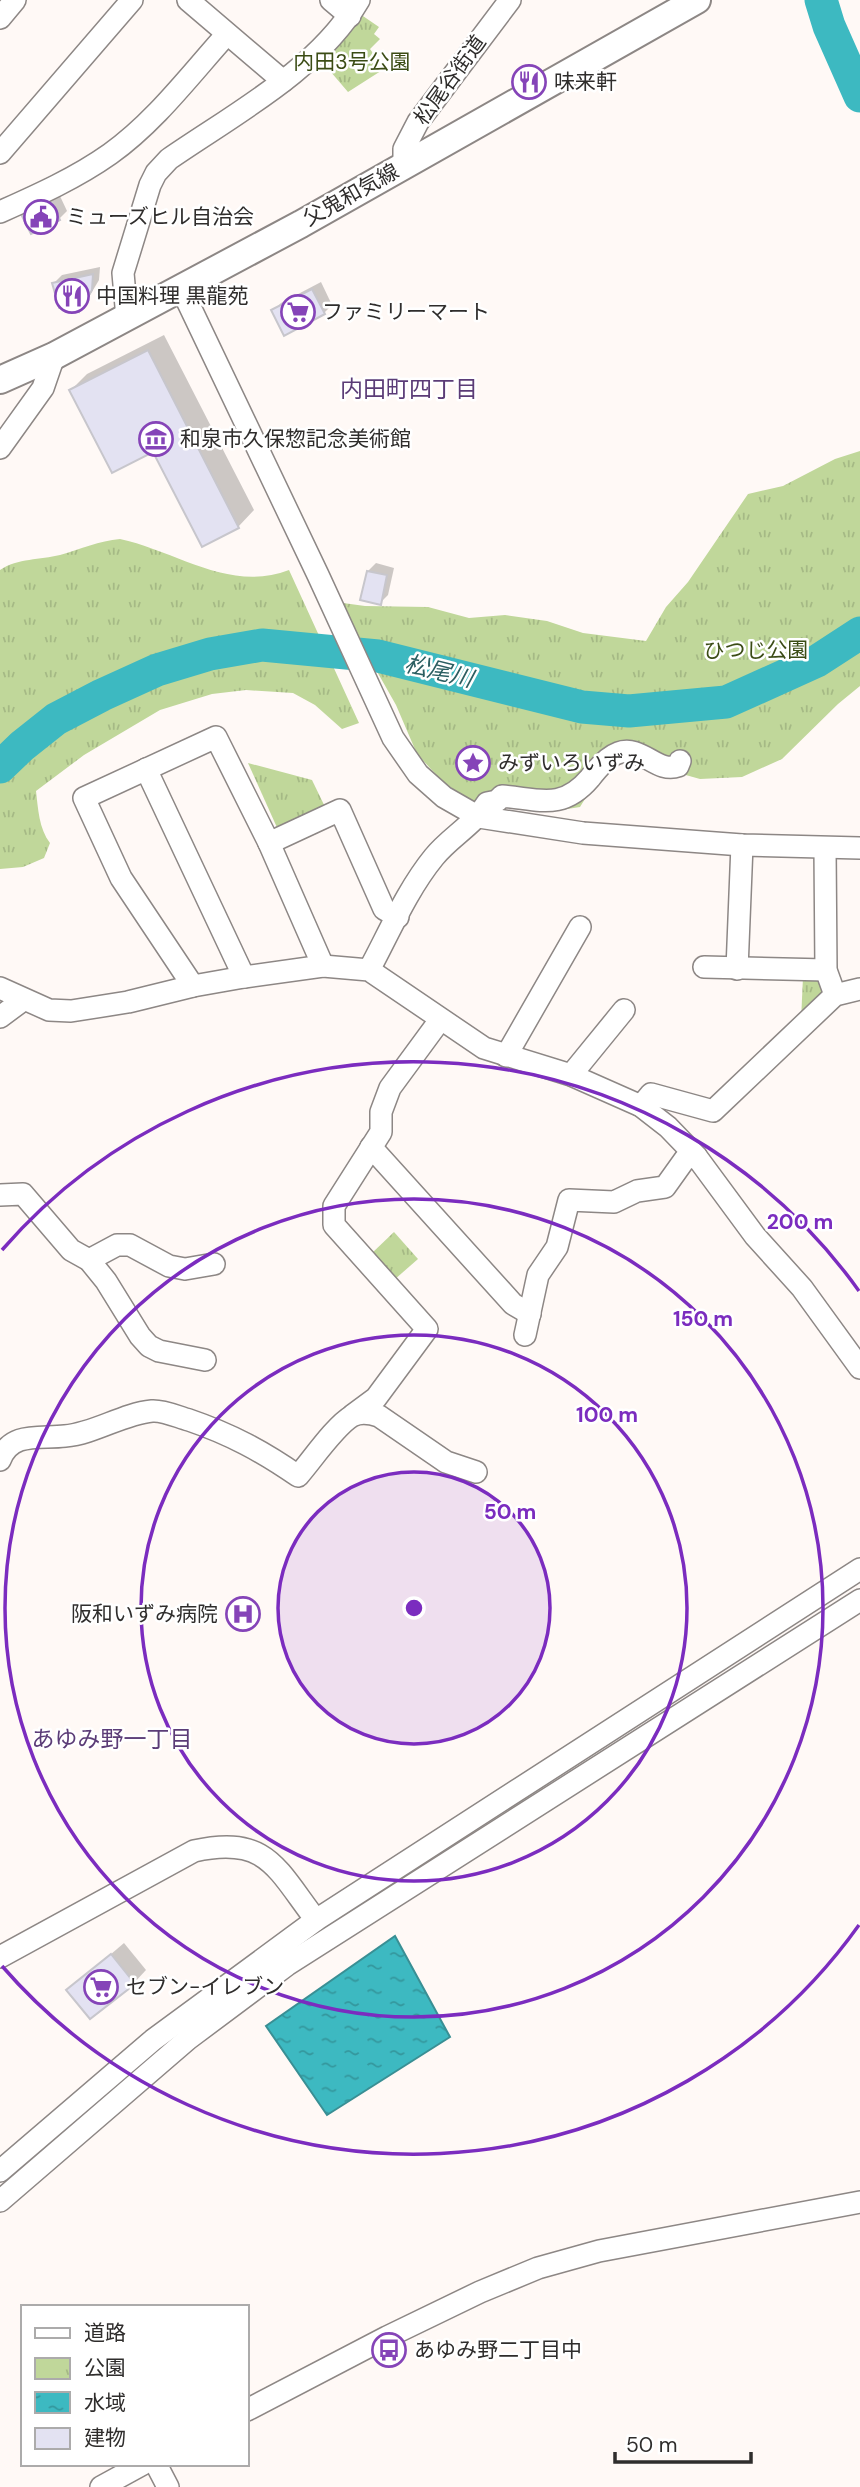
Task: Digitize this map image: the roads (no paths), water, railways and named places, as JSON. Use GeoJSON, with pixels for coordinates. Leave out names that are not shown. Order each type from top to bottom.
{"type":"FeatureCollection","features":[{"type":"Feature","properties":{"kind":"main road","name":"父鬼和気線"},"geometry":{"type":"LineString","coordinates":[[0,380],[54,356],[127,318],[404,166],[697,0]]}},
{"type":"Feature","properties":{"kind":"street"},"geometry":{"type":"LineString","coordinates":[[0,18],[15,0]]}},
{"type":"Feature","properties":{"kind":"street"},"geometry":{"type":"LineString","coordinates":[[0,153],[132,0]]}},
{"type":"Feature","properties":{"kind":"street"},"geometry":{"type":"LineString","coordinates":[[188,0],[282,81]]}},
{"type":"Feature","properties":{"kind":"street"},"geometry":{"type":"LineString","coordinates":[[127,318],[123,273],[156,173],[169,159],[282,81],[321,50],[354,8],[331,0]]}},
{"type":"Feature","properties":{"kind":"street","name":"松尾谷街道"},"geometry":{"type":"LineString","coordinates":[[404,166],[404,149],[418,122],[510,0]]}},
{"type":"Feature","properties":{"kind":"street"},"geometry":{"type":"LineString","coordinates":[[0,212],[61,184],[112,152],[159,109],[227,34]]}},
{"type":"Feature","properties":{"kind":"street"},"geometry":{"type":"LineString","coordinates":[[181,288],[393,738],[418,774],[444,797],[479,817],[583,833],[742,845],[860,848]]}},
{"type":"Feature","properties":{"kind":"street"},"geometry":{"type":"LineString","coordinates":[[0,449],[43,388],[54,356]]}},
{"type":"Feature","properties":{"kind":"street"},"geometry":{"type":"LineString","coordinates":[[193,986],[121,878],[84,798],[216,737],[269,843],[323,966]]}},
{"type":"Feature","properties":{"kind":"street"},"geometry":{"type":"LineString","coordinates":[[369,970],[421,874],[436,855],[479,817],[487,803],[497,801],[502,796],[549,802],[566,798],[580,790],[616,753],[638,752],[665,768],[678,766],[680,761]]}},
{"type":"Feature","properties":{"kind":"street"},"geometry":{"type":"LineString","coordinates":[[146,769],[244,976]]}},
{"type":"Feature","properties":{"kind":"street"},"geometry":{"type":"LineString","coordinates":[[269,843],[340,810],[384,909],[398,916]]}},
{"type":"Feature","properties":{"kind":"street"},"geometry":{"type":"LineString","coordinates":[[737,969],[742,845]]}},
{"type":"Feature","properties":{"kind":"street"},"geometry":{"type":"LineString","coordinates":[[825,849],[826,971],[835,995]]}},
{"type":"Feature","properties":{"kind":"street"},"geometry":{"type":"LineString","coordinates":[[506,1056],[534,989],[581,939]]}},
{"type":"Feature","properties":{"kind":"street"},"geometry":{"type":"LineString","coordinates":[[0,988],[49,1010],[71,1012],[244,976],[323,966],[369,970],[484,1048],[571,1074],[641,1106],[668,1127],[696,1156],[755,1236],[802,1288],[860,1368]]}},
{"type":"Feature","properties":{"kind":"street"},"geometry":{"type":"LineString","coordinates":[[704,967],[826,971]]}},
{"type":"Feature","properties":{"kind":"street"},"geometry":{"type":"LineString","coordinates":[[641,1106],[651,1094],[713,1111],[835,995],[860,989]]}},
{"type":"Feature","properties":{"kind":"street"},"geometry":{"type":"LineString","coordinates":[[0,1017],[23,999]]}},
{"type":"Feature","properties":{"kind":"street"},"geometry":{"type":"LineString","coordinates":[[571,1074],[624,1010]]}},
{"type":"Feature","properties":{"kind":"street"},"geometry":{"type":"LineString","coordinates":[[0,1460],[3,1452],[14,1441],[87,1433],[127,1417],[154,1411],[218,1430],[259,1449],[298,1476],[354,1415],[376,1398],[428,1329],[334,1225],[334,1206],[381,1132],[381,1112],[390,1088],[440,1020]]}},
{"type":"Feature","properties":{"kind":"street"},"geometry":{"type":"LineString","coordinates":[[371,1147],[513,1304],[530,1314]]}},
{"type":"Feature","properties":{"kind":"street"},"geometry":{"type":"LineString","coordinates":[[525,1335],[538,1275],[557,1247],[560,1198],[614,1209],[637,1192],[664,1188],[685,1159],[696,1156]]}},
{"type":"Feature","properties":{"kind":"street"},"geometry":{"type":"LineString","coordinates":[[0,1195],[23,1194],[71,1250],[89,1260],[106,1280],[149,1346],[159,1351],[205,1360]]}},
{"type":"Feature","properties":{"kind":"street"},"geometry":{"type":"LineString","coordinates":[[89,1260],[117,1245],[130,1245],[169,1266],[186,1269],[214,1264]]}},
{"type":"Feature","properties":{"kind":"street"},"geometry":{"type":"LineString","coordinates":[[354,1415],[367,1412],[379,1416],[446,1462],[476,1472]]}},
{"type":"Feature","properties":{"kind":"street"},"geometry":{"type":"LineString","coordinates":[[0,2171],[153,2040],[316,1920],[860,1569]]}},
{"type":"Feature","properties":{"kind":"street"},"geometry":{"type":"LineString","coordinates":[[0,2201],[188,2039],[287,1965],[860,1600]]}},
{"type":"Feature","properties":{"kind":"street"},"geometry":{"type":"LineString","coordinates":[[0,1957],[194,1851],[220,1845],[244,1848],[261,1854],[277,1869],[316,1920]]}},
{"type":"Feature","properties":{"kind":"street"},"geometry":{"type":"LineString","coordinates":[[248,2409],[410,2326],[538,2268],[599,2251],[860,2202]]}},
{"type":"Feature","properties":{"kind":"street"},"geometry":{"type":"LineString","coordinates":[[101,2487],[139,2466]]}},
{"type":"Feature","properties":{"kind":"street"},"geometry":{"type":"LineString","coordinates":[[157,2466],[167,2487]]}},
{"type":"Feature","properties":{"kind":"water"},"geometry":{"type":"Polygon","coordinates":[[[395,1936],[450,2037],[327,2115],[266,2026],[395,1936]]]}},
{"type":"Feature","properties":{"kind":"waterway"},"geometry":{"type":"LineString","coordinates":[[821,0],[829,26],[860,96]]}},
{"type":"Feature","properties":{"kind":"waterway","name":"松尾川"},"geometry":{"type":"LineString","coordinates":[[0,767],[56,719],[102,695],[157,670],[210,654],[262,645],[378,656],[582,707],[629,711],[726,702],[817,661],[860,633]]}},
{"type":"Feature","properties":{"kind":"place","name":"味来軒"},"geometry":{"type":"Point","coordinates":[529,82]}},
{"type":"Feature","properties":{"kind":"place","name":"ミューズヒル自治会"},"geometry":{"type":"Point","coordinates":[41,217]}},
{"type":"Feature","properties":{"kind":"place","name":"中国料理 黒龍苑"},"geometry":{"type":"Point","coordinates":[72,296]}},
{"type":"Feature","properties":{"kind":"place","name":"ファミリーマート"},"geometry":{"type":"Point","coordinates":[298,312]}},
{"type":"Feature","properties":{"kind":"place","name":"和泉市久保惣記念美術館"},"geometry":{"type":"Point","coordinates":[156,439]}},
{"type":"Feature","properties":{"kind":"place","name":"みずいろいずみ"},"geometry":{"type":"Point","coordinates":[473,763]}},
{"type":"Feature","properties":{"kind":"place","name":"阪和いずみ病院"},"geometry":{"type":"Point","coordinates":[243,1614]}},
{"type":"Feature","properties":{"kind":"place","name":"セブン-イレブン"},"geometry":{"type":"Point","coordinates":[101,1987]}},
{"type":"Feature","properties":{"kind":"place","name":"あゆみ野二丁目中"},"geometry":{"type":"Point","coordinates":[389,2350]}},
{"type":"Feature","properties":{"kind":"district","name":"内田町四丁目"},"geometry":{"type":"Point","coordinates":[409,389]}},
{"type":"Feature","properties":{"kind":"district","name":"あゆみ野一丁目"},"geometry":{"type":"Point","coordinates":[112,1739]}},
{"type":"Feature","properties":{"kind":"park label","name":"内田3号公園"},"geometry":{"type":"Point","coordinates":[352,62]}},
{"type":"Feature","properties":{"kind":"park label","name":"ひつじ公園"},"geometry":{"type":"Point","coordinates":[756,650]}}]}
